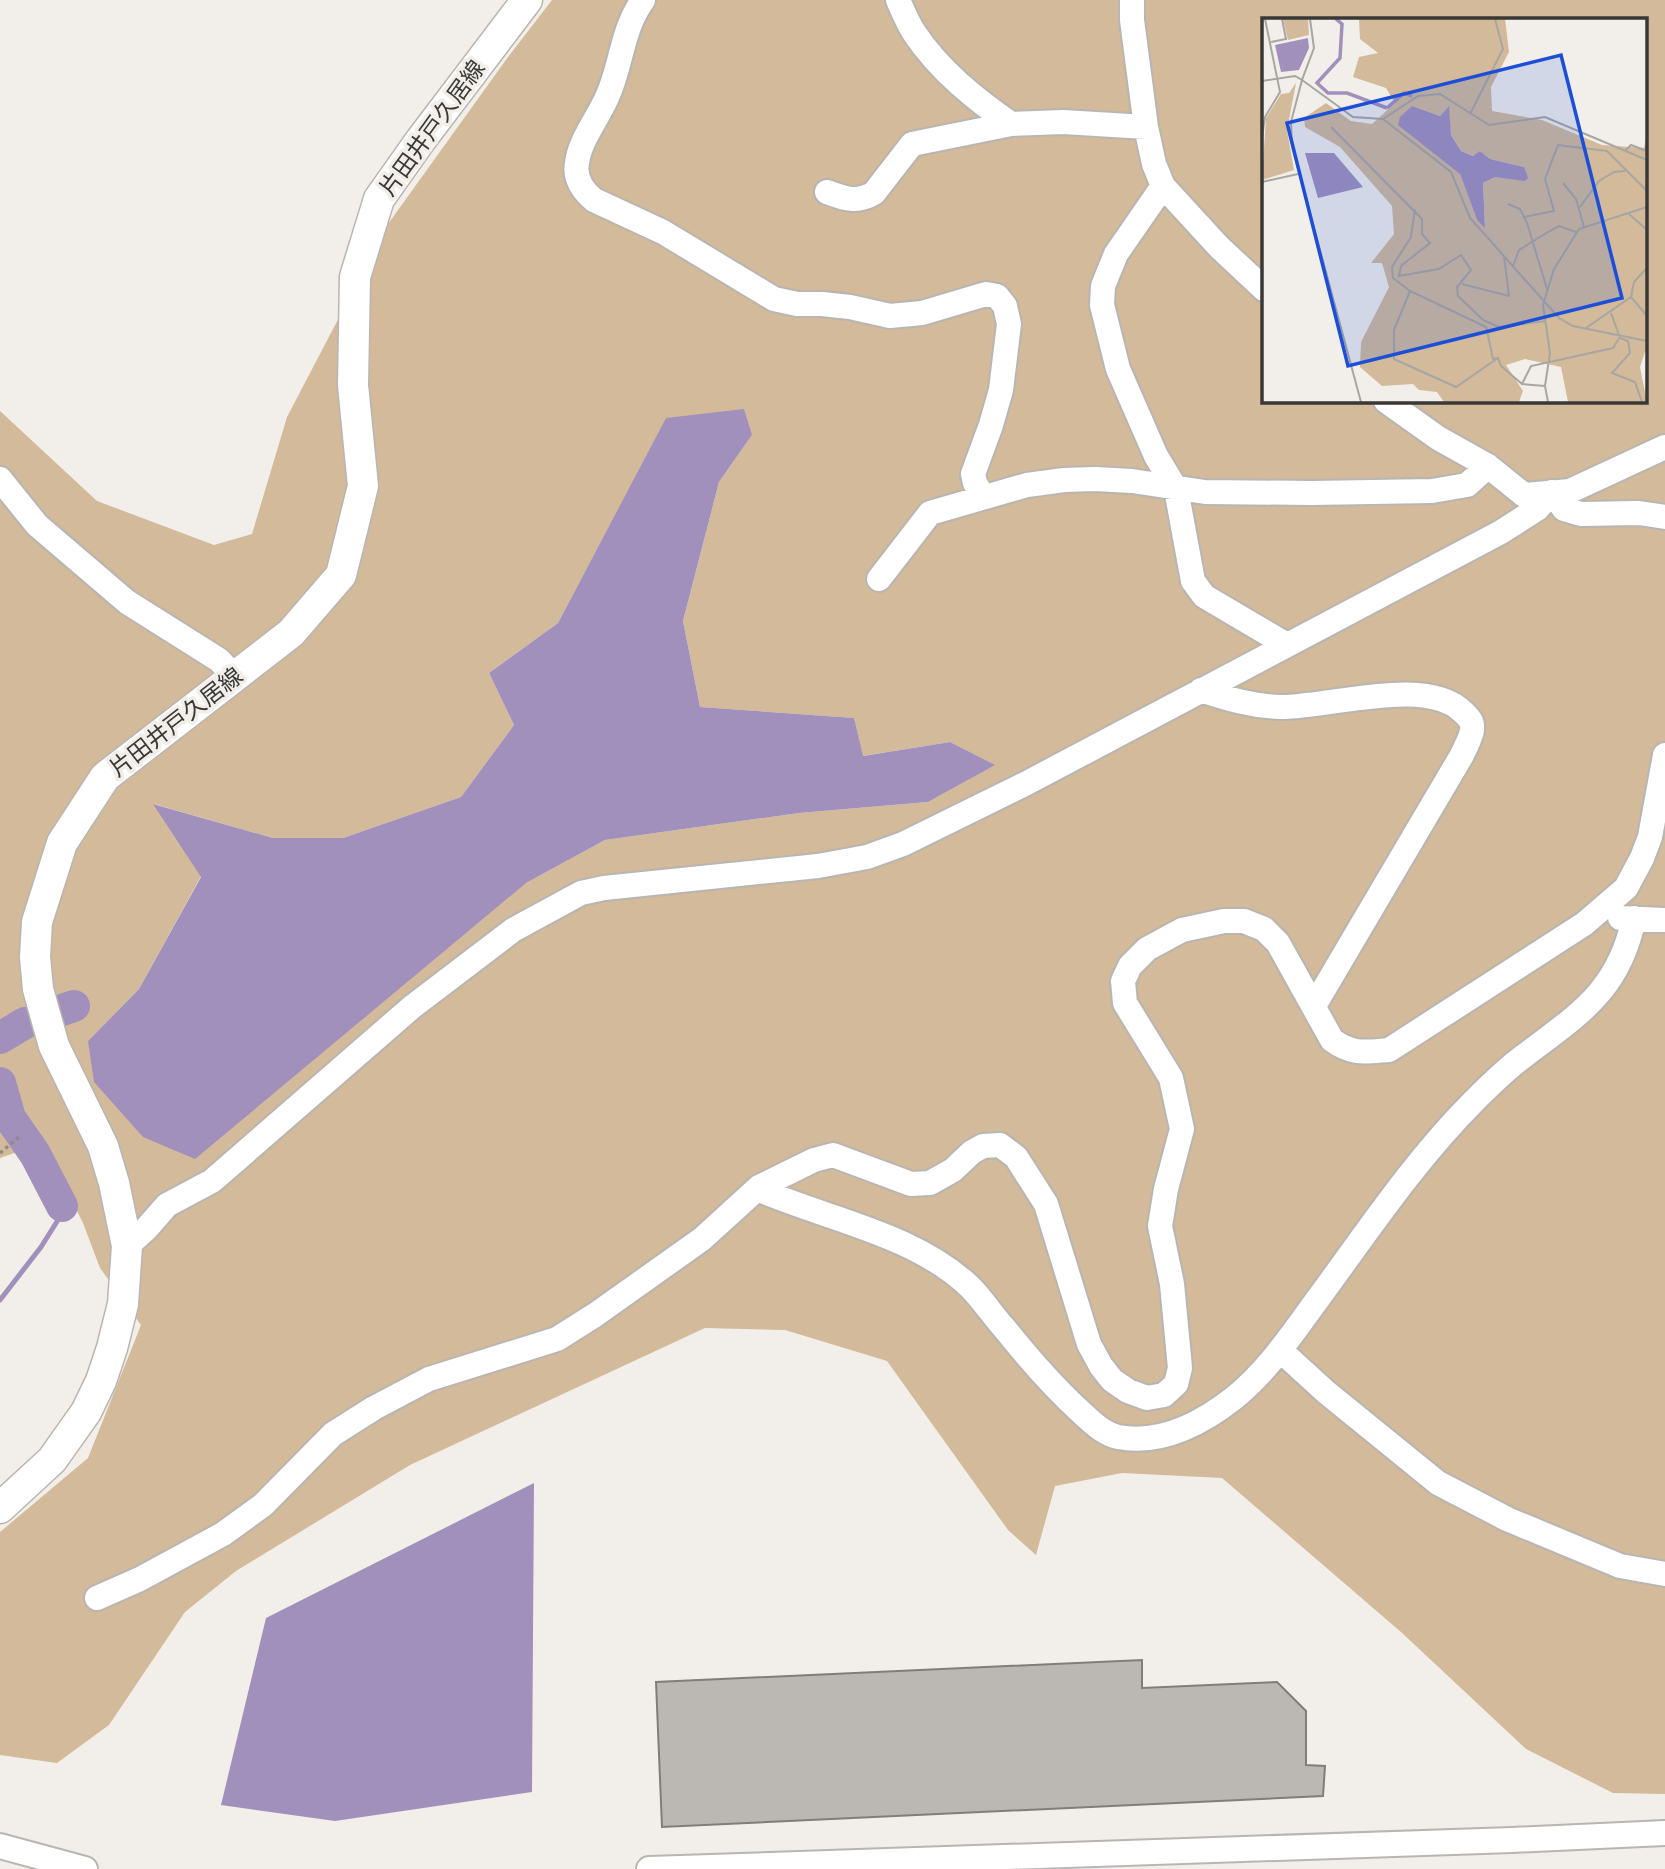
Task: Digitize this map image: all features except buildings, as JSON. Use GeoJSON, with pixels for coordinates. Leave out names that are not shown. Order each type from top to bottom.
{"type":"FeatureCollection","features":[{"type":"Feature","properties":{"kind":"main road","name":"片田井戸久居線"},"geometry":{"type":"LineString","coordinates":[[0,1508],[52,1460],[86,1412],[101,1381],[123,1304],[127,1246],[114,1183],[103,1146],[54,1046],[38,989],[35,957],[37,922],[62,843],[105,777],[291,634],[341,575],[363,486],[353,385],[355,276],[379,200],[420,141],[527,0]]}},
{"type":"Feature","properties":{"kind":"street"},"geometry":{"type":"LineString","coordinates":[[643,0],[627,28],[609,93],[579,154],[576,166],[585,193],[594,200],[663,232],[774,299],[797,304],[849,307],[890,316],[922,313],[986,293],[997,296],[1005,306],[1009,324],[1001,390],[973,474],[983,497]]}},
{"type":"Feature","properties":{"kind":"street"},"geometry":{"type":"LineString","coordinates":[[898,0],[914,33],[934,59],[977,100],[1011,124]]}},
{"type":"Feature","properties":{"kind":"street"},"geometry":{"type":"LineString","coordinates":[[1132,0],[1132,20],[1146,127],[1154,164],[1163,186],[1219,247],[1262,287]]}},
{"type":"Feature","properties":{"kind":"street"},"geometry":{"type":"LineString","coordinates":[[827,192],[846,199],[859,200],[874,192],[912,144],[1011,124],[1063,122],[1146,127]]}},
{"type":"Feature","properties":{"kind":"street"},"geometry":{"type":"LineString","coordinates":[[1163,186],[1116,254],[1103,286],[1102,304],[1118,369],[1130,402],[1156,456],[1176,488],[1193,581],[1204,596],[1287,645]]}},
{"type":"Feature","properties":{"kind":"street"},"geometry":{"type":"LineString","coordinates":[[1387,402],[1438,438],[1488,466],[1524,495],[1570,491],[1665,447]]}},
{"type":"Feature","properties":{"kind":"street"},"geometry":{"type":"LineString","coordinates":[[878,579],[930,513],[1027,485],[1064,480],[1132,481],[1205,492],[1432,491],[1466,485],[1488,466]]}},
{"type":"Feature","properties":{"kind":"street"},"geometry":{"type":"LineString","coordinates":[[0,479],[37,524],[127,602],[219,660],[234,676]]}},
{"type":"Feature","properties":{"kind":"street"},"geometry":{"type":"LineString","coordinates":[[1552,492],[1564,509],[1581,514],[1639,513],[1665,517]]}},
{"type":"Feature","properties":{"kind":"street"},"geometry":{"type":"LineString","coordinates":[[127,1246],[167,1205],[212,1181],[412,1007],[513,930],[581,893],[604,888],[818,866],[867,857],[903,844],[1013,790],[1501,532],[1537,509],[1552,492]]}},
{"type":"Feature","properties":{"kind":"street"},"geometry":{"type":"LineString","coordinates":[[1201,690],[1243,704],[1283,707],[1408,694],[1430,696],[1454,702],[1471,720],[1472,732],[1462,755],[1314,1006]]}},
{"type":"Feature","properties":{"kind":"street"},"geometry":{"type":"LineString","coordinates":[[97,1598],[223,1534],[262,1505],[333,1434],[374,1408],[429,1379],[557,1339],[702,1240],[757,1189],[814,1160],[833,1155],[911,1184],[930,1183],[953,1170],[972,1152],[984,1146],[1000,1145],[1016,1157],[1046,1204],[1089,1344],[1101,1366],[1112,1380],[1128,1391],[1147,1398],[1164,1395],[1176,1384],[1180,1368],[1172,1284],[1160,1226],[1166,1189],[1182,1129],[1171,1077],[1125,1003],[1124,981],[1130,965],[1147,949],[1182,930],[1224,921],[1244,921],[1264,929],[1278,943],[1332,1040],[1346,1050],[1364,1052],[1389,1049],[1584,924],[1626,888],[1650,837],[1665,755]]}},
{"type":"Feature","properties":{"kind":"street"},"geometry":{"type":"LineString","coordinates":[[1584,924],[1618,918],[1665,920]]}},
{"type":"Feature","properties":{"kind":"street"},"geometry":{"type":"LineString","coordinates":[[757,1189],[796,1206],[909,1245],[935,1260],[970,1288],[1050,1383],[1098,1427],[1114,1437],[1166,1436],[1206,1419],[1238,1395],[1280,1350],[1440,1138],[1474,1101],[1522,1057],[1550,1038],[1592,1002],[1617,970],[1629,942],[1634,918]]}},
{"type":"Feature","properties":{"kind":"street"},"geometry":{"type":"LineString","coordinates":[[1280,1350],[1326,1392],[1438,1483],[1507,1519],[1620,1566],[1665,1574]]}},
{"type":"Feature","properties":{"kind":"street"},"geometry":{"type":"LineString","coordinates":[[649,1869],[1665,1833]]}},
{"type":"Feature","properties":{"kind":"street"},"geometry":{"type":"LineString","coordinates":[[0,1846],[85,1869]]}},
{"type":"Feature","properties":{"kind":"path"},"geometry":{"type":"LineString","coordinates":[[0,1153],[19,1137]]}},
{"type":"Feature","properties":{"kind":"shaded area"},"geometry":{"type":"Polygon","coordinates":[[[552,0],[1665,0],[1665,1794],[1613,1793],[1526,1749],[1401,1632],[1222,1478],[1122,1473],[1055,1486],[1036,1555],[1008,1530],[887,1361],[785,1330],[705,1328],[410,1465],[236,1571],[185,1612],[109,1725],[57,1763],[0,1755],[0,1532],[88,1458],[141,1325],[100,1268],[83,1223],[43,1143],[0,1158],[0,411],[97,501],[214,545],[252,534],[287,417],[388,224],[552,0]],[[666,419],[558,623],[489,673],[514,725],[461,797],[343,838],[273,838],[154,804],[201,876],[139,989],[88,1041],[526,883],[605,840],[799,813],[928,802],[994,765],[950,742],[862,756],[854,718],[700,707],[683,621],[719,482],[752,435],[666,419]]]}},
{"type":"Feature","properties":{"kind":"shaded area"},"geometry":{"type":"Polygon","coordinates":[[[744,409],[752,435],[719,482],[683,621],[700,707],[854,718],[863,756],[950,742],[995,765],[928,802],[799,813],[605,840],[526,883],[195,1159],[143,1137],[94,1082],[88,1041],[139,989],[201,877],[153,804],[273,838],[343,838],[461,797],[514,725],[489,673],[558,623],[666,418],[744,409]]]}},
{"type":"Feature","properties":{"kind":"shaded area"},"geometry":{"type":"Polygon","coordinates":[[[534,1483],[532,1792],[335,1821],[221,1805],[266,1618],[534,1483]]]}},
{"type":"Feature","properties":{"kind":"waterway"},"geometry":{"type":"LineString","coordinates":[[56,1012],[74,1006]]}},
{"type":"Feature","properties":{"kind":"waterway"},"geometry":{"type":"LineString","coordinates":[[0,1038],[25,1023]]}},
{"type":"Feature","properties":{"kind":"waterway"},"geometry":{"type":"LineString","coordinates":[[0,1083],[10,1118],[35,1154],[62,1206]]}},
{"type":"Feature","properties":{"kind":"waterway"},"geometry":{"type":"LineString","coordinates":[[0,1300],[41,1247],[63,1212],[62,1206]]}}]}
